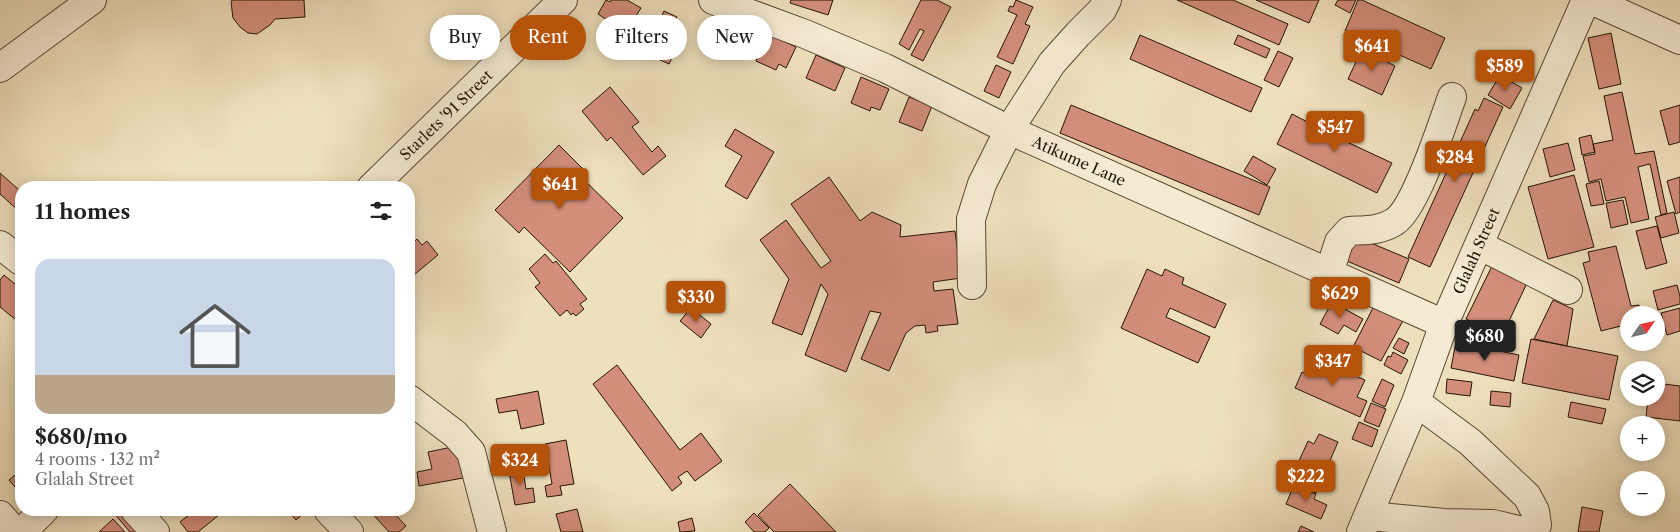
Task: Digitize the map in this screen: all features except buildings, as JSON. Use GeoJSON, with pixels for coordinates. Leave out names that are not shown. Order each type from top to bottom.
{"type":"FeatureCollection","features":[{"type":"Feature","properties":{"kind":"street"},"geometry":{"type":"LineString","coordinates":[[0,68],[92,0]]}},
{"type":"Feature","properties":{"kind":"street","name":"Starlets '91 Street"},"geometry":{"type":"LineString","coordinates":[[379,181],[563,0]]}},
{"type":"Feature","properties":{"kind":"street","name":"Atikume Lane"},"geometry":{"type":"LineString","coordinates":[[714,0],[806,34],[885,68],[1009,130],[1444,324]]}},
{"type":"Feature","properties":{"kind":"street"},"geometry":{"type":"LineString","coordinates":[[972,285],[971,219],[982,184],[1009,130],[1052,63],[1102,10],[1107,0]]}},
{"type":"Feature","properties":{"kind":"street","name":"Glalah Street"},"geometry":{"type":"LineString","coordinates":[[1365,524],[1416,402],[1444,324],[1586,0]]}},
{"type":"Feature","properties":{"kind":"street"},"geometry":{"type":"LineString","coordinates":[[1590,0],[1680,40]]}},
{"type":"Feature","properties":{"kind":"street"},"geometry":{"type":"LineString","coordinates":[[1329,273],[1339,242],[1349,232],[1381,229],[1396,221],[1416,194],[1452,97]]}},
{"type":"Feature","properties":{"kind":"street"},"geometry":{"type":"LineString","coordinates":[[0,245],[15,256]]}},
{"type":"Feature","properties":{"kind":"street"},"geometry":{"type":"LineString","coordinates":[[1479,245],[1568,290]]}},
{"type":"Feature","properties":{"kind":"street"},"geometry":{"type":"LineString","coordinates":[[1416,402],[1470,442],[1527,496],[1535,511],[1537,525],[1532,532]]}},
{"type":"Feature","properties":{"kind":"street"},"geometry":{"type":"LineString","coordinates":[[415,404],[455,434],[471,452],[492,532]]}},
{"type":"Feature","properties":{"kind":"street"},"geometry":{"type":"LineString","coordinates":[[0,515],[15,532]]}},
{"type":"Feature","properties":{"kind":"street"},"geometry":{"type":"LineString","coordinates":[[22,532],[38,516]]}},
{"type":"Feature","properties":{"kind":"street"},"geometry":{"type":"LineString","coordinates":[[140,516],[155,532]]}},
{"type":"Feature","properties":{"kind":"street"},"geometry":{"type":"LineString","coordinates":[[334,516],[349,532]]}},
{"type":"Feature","properties":{"kind":"street"},"geometry":{"type":"LineString","coordinates":[[1365,524],[1493,524],[1527,532]]}}]}
